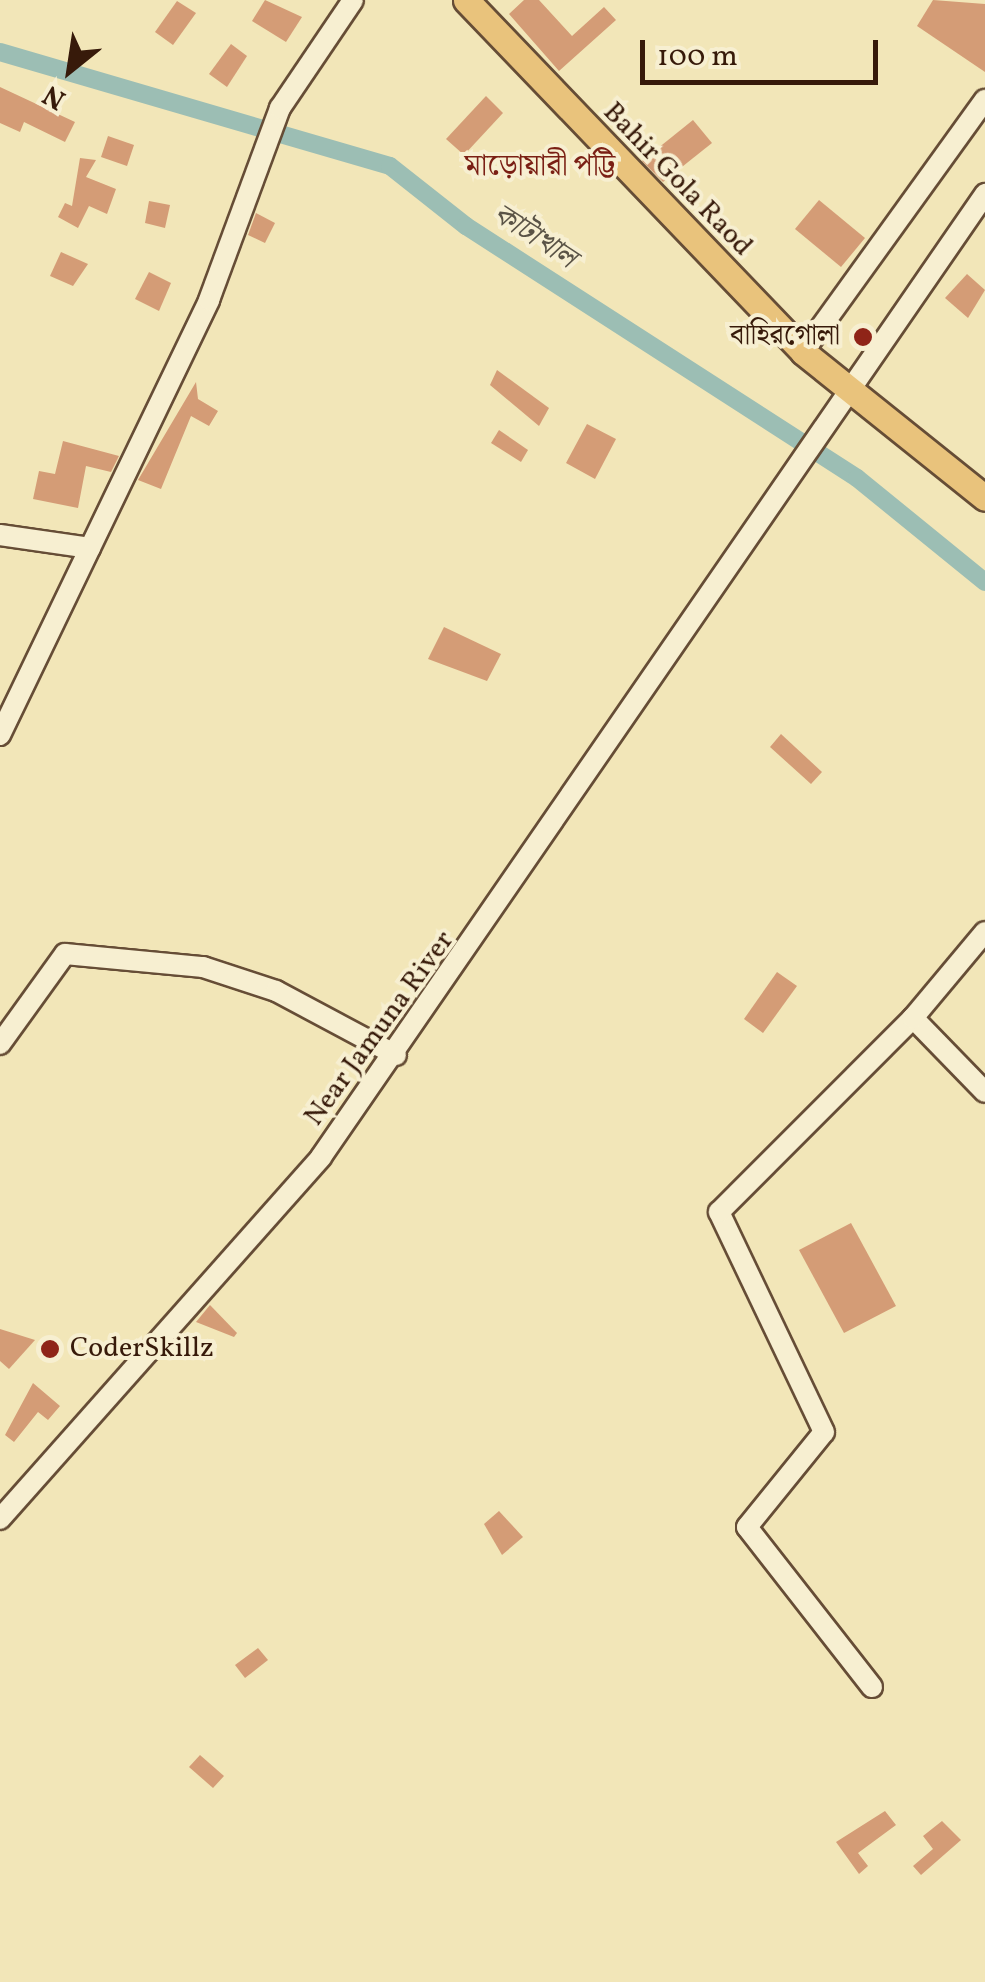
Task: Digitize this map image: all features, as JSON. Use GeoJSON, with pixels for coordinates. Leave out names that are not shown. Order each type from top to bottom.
{"type":"FeatureCollection","features":[{"type":"Feature","properties":{"kind":"main road","name":"Bahir Gola Raod"},"geometry":{"type":"LineString","coordinates":[[466,0],[848,400],[985,498]]}},
{"type":"Feature","properties":{"kind":"street"},"geometry":{"type":"LineString","coordinates":[[0,735],[209,300],[280,108],[353,0]]}},
{"type":"Feature","properties":{"kind":"street"},"geometry":{"type":"LineString","coordinates":[[803,352],[985,100]]}},
{"type":"Feature","properties":{"kind":"street","name":"Near Jamuna River"},"geometry":{"type":"LineString","coordinates":[[0,1519],[302,1180],[396,1054],[848,400],[985,194]]}},
{"type":"Feature","properties":{"kind":"street"},"geometry":{"type":"LineString","coordinates":[[0,534],[90,548]]}},
{"type":"Feature","properties":{"kind":"street"},"geometry":{"type":"LineString","coordinates":[[872,1687],[747,1527],[824,1432],[718,1221],[723,1204],[913,1018],[985,932]]}},
{"type":"Feature","properties":{"kind":"street"},"geometry":{"type":"LineString","coordinates":[[0,1044],[65,954],[203,967],[276,991],[396,1054]]}},
{"type":"Feature","properties":{"kind":"street"},"geometry":{"type":"LineString","coordinates":[[913,1018],[985,1092]]}},
{"type":"Feature","properties":{"kind":"building"},"geometry":{"type":"Polygon","coordinates":[[[265,0],[302,17],[286,42],[252,21],[265,0]]]}},
{"type":"Feature","properties":{"kind":"building"},"geometry":{"type":"Polygon","coordinates":[[[524,0],[539,0],[572,36],[604,7],[616,20],[559,71],[509,14],[524,0]]]}},
{"type":"Feature","properties":{"kind":"building"},"geometry":{"type":"Polygon","coordinates":[[[933,0],[985,4],[985,72],[917,26],[933,0]]]}},
{"type":"Feature","properties":{"kind":"building"},"geometry":{"type":"Polygon","coordinates":[[[177,1],[196,13],[173,45],[155,32],[177,1]]]}},
{"type":"Feature","properties":{"kind":"building"},"geometry":{"type":"Polygon","coordinates":[[[231,44],[247,56],[227,87],[209,74],[231,44]]]}},
{"type":"Feature","properties":{"kind":"building"},"geometry":{"type":"Polygon","coordinates":[[[0,87],[75,122],[65,142],[24,122],[20,132],[0,123],[0,87]]]}},
{"type":"Feature","properties":{"kind":"building"},"geometry":{"type":"Polygon","coordinates":[[[486,96],[503,113],[464,155],[446,139],[486,96]]]}},
{"type":"Feature","properties":{"kind":"building"},"geometry":{"type":"Polygon","coordinates":[[[693,120],[712,143],[663,182],[642,161],[693,120]]]}},
{"type":"Feature","properties":{"kind":"building"},"geometry":{"type":"Polygon","coordinates":[[[108,136],[134,145],[127,166],[101,157],[108,136]]]}},
{"type":"Feature","properties":{"kind":"building"},"geometry":{"type":"Polygon","coordinates":[[[80,158],[96,160],[86,177],[116,189],[107,214],[89,206],[78,228],[58,217],[65,203],[72,206],[80,158]]]}},
{"type":"Feature","properties":{"kind":"building"},"geometry":{"type":"Polygon","coordinates":[[[819,200],[865,238],[841,267],[795,229],[819,200]]]}},
{"type":"Feature","properties":{"kind":"building"},"geometry":{"type":"Polygon","coordinates":[[[149,201],[170,205],[165,228],[145,223],[149,201]]]}},
{"type":"Feature","properties":{"kind":"building"},"geometry":{"type":"Polygon","coordinates":[[[256,213],[275,223],[265,243],[248,235],[256,213]]]}},
{"type":"Feature","properties":{"kind":"building"},"geometry":{"type":"Polygon","coordinates":[[[61,252],[88,264],[73,286],[50,276],[61,252]]]}},
{"type":"Feature","properties":{"kind":"building"},"geometry":{"type":"Polygon","coordinates":[[[149,272],[171,283],[159,311],[135,299],[149,272]]]}},
{"type":"Feature","properties":{"kind":"building"},"geometry":{"type":"Polygon","coordinates":[[[967,274],[985,290],[968,318],[945,298],[967,274]]]}},
{"type":"Feature","properties":{"kind":"building"},"geometry":{"type":"Polygon","coordinates":[[[497,370],[549,408],[539,426],[490,385],[497,370]]]}},
{"type":"Feature","properties":{"kind":"building"},"geometry":{"type":"Polygon","coordinates":[[[196,382],[198,399],[218,411],[209,426],[191,416],[161,489],[138,480],[196,382]]]}},
{"type":"Feature","properties":{"kind":"building"},"geometry":{"type":"Polygon","coordinates":[[[587,424],[616,439],[595,479],[566,463],[587,424]]]}},
{"type":"Feature","properties":{"kind":"building"},"geometry":{"type":"Polygon","coordinates":[[[499,430],[528,450],[521,462],[491,443],[499,430]]]}},
{"type":"Feature","properties":{"kind":"building"},"geometry":{"type":"Polygon","coordinates":[[[63,441],[119,456],[111,472],[86,466],[78,508],[33,499],[39,471],[55,474],[63,441]]]}},
{"type":"Feature","properties":{"kind":"building"},"geometry":{"type":"Polygon","coordinates":[[[444,627],[501,654],[487,681],[428,659],[444,627]]]}},
{"type":"Feature","properties":{"kind":"building"},"geometry":{"type":"Polygon","coordinates":[[[781,734],[822,772],[811,784],[770,747],[781,734]]]}},
{"type":"Feature","properties":{"kind":"building"},"geometry":{"type":"Polygon","coordinates":[[[777,972],[797,986],[763,1033],[744,1019],[777,972]]]}},
{"type":"Feature","properties":{"kind":"building"},"geometry":{"type":"Polygon","coordinates":[[[851,1223],[896,1306],[844,1333],[799,1250],[851,1223]]]}},
{"type":"Feature","properties":{"kind":"building"},"geometry":{"type":"Polygon","coordinates":[[[210,1305],[237,1333],[234,1337],[196,1322],[210,1305]]]}},
{"type":"Feature","properties":{"kind":"building"},"geometry":{"type":"Polygon","coordinates":[[[0,1329],[35,1340],[9,1369],[0,1361],[0,1329]]]}},
{"type":"Feature","properties":{"kind":"building"},"geometry":{"type":"Polygon","coordinates":[[[33,1383],[60,1406],[48,1420],[38,1412],[14,1442],[5,1435],[33,1383]]]}},
{"type":"Feature","properties":{"kind":"building"},"geometry":{"type":"Polygon","coordinates":[[[499,1511],[523,1537],[502,1555],[484,1524],[499,1511]]]}},
{"type":"Feature","properties":{"kind":"building"},"geometry":{"type":"Polygon","coordinates":[[[258,1648],[268,1660],[245,1678],[235,1665],[258,1648]]]}},
{"type":"Feature","properties":{"kind":"building"},"geometry":{"type":"Polygon","coordinates":[[[200,1755],[224,1776],[213,1788],[189,1767],[200,1755]]]}},
{"type":"Feature","properties":{"kind":"building"},"geometry":{"type":"Polygon","coordinates":[[[885,1811],[896,1825],[858,1853],[868,1866],[859,1874],[836,1842],[885,1811]]]}},
{"type":"Feature","properties":{"kind":"building"},"geometry":{"type":"Polygon","coordinates":[[[942,1821],[961,1840],[921,1875],[913,1866],[933,1849],[923,1836],[942,1821]]]}},
{"type":"Feature","properties":{"kind":"waterway","name":"কাটাখাল"},"geometry":{"type":"LineString","coordinates":[[0,52],[390,166],[466,226],[857,478],[985,582]]}},
{"type":"Feature","properties":{"kind":"place","name":"বাহিরগোলা"},"geometry":{"type":"Point","coordinates":[863,337]}},
{"type":"Feature","properties":{"kind":"place","name":"CoderSkillz"},"geometry":{"type":"Point","coordinates":[50,1349]}},
{"type":"Feature","properties":{"kind":"district","name":"মাড়োয়ারী পট্টি"},"geometry":{"type":"Point","coordinates":[540,167]}}]}
